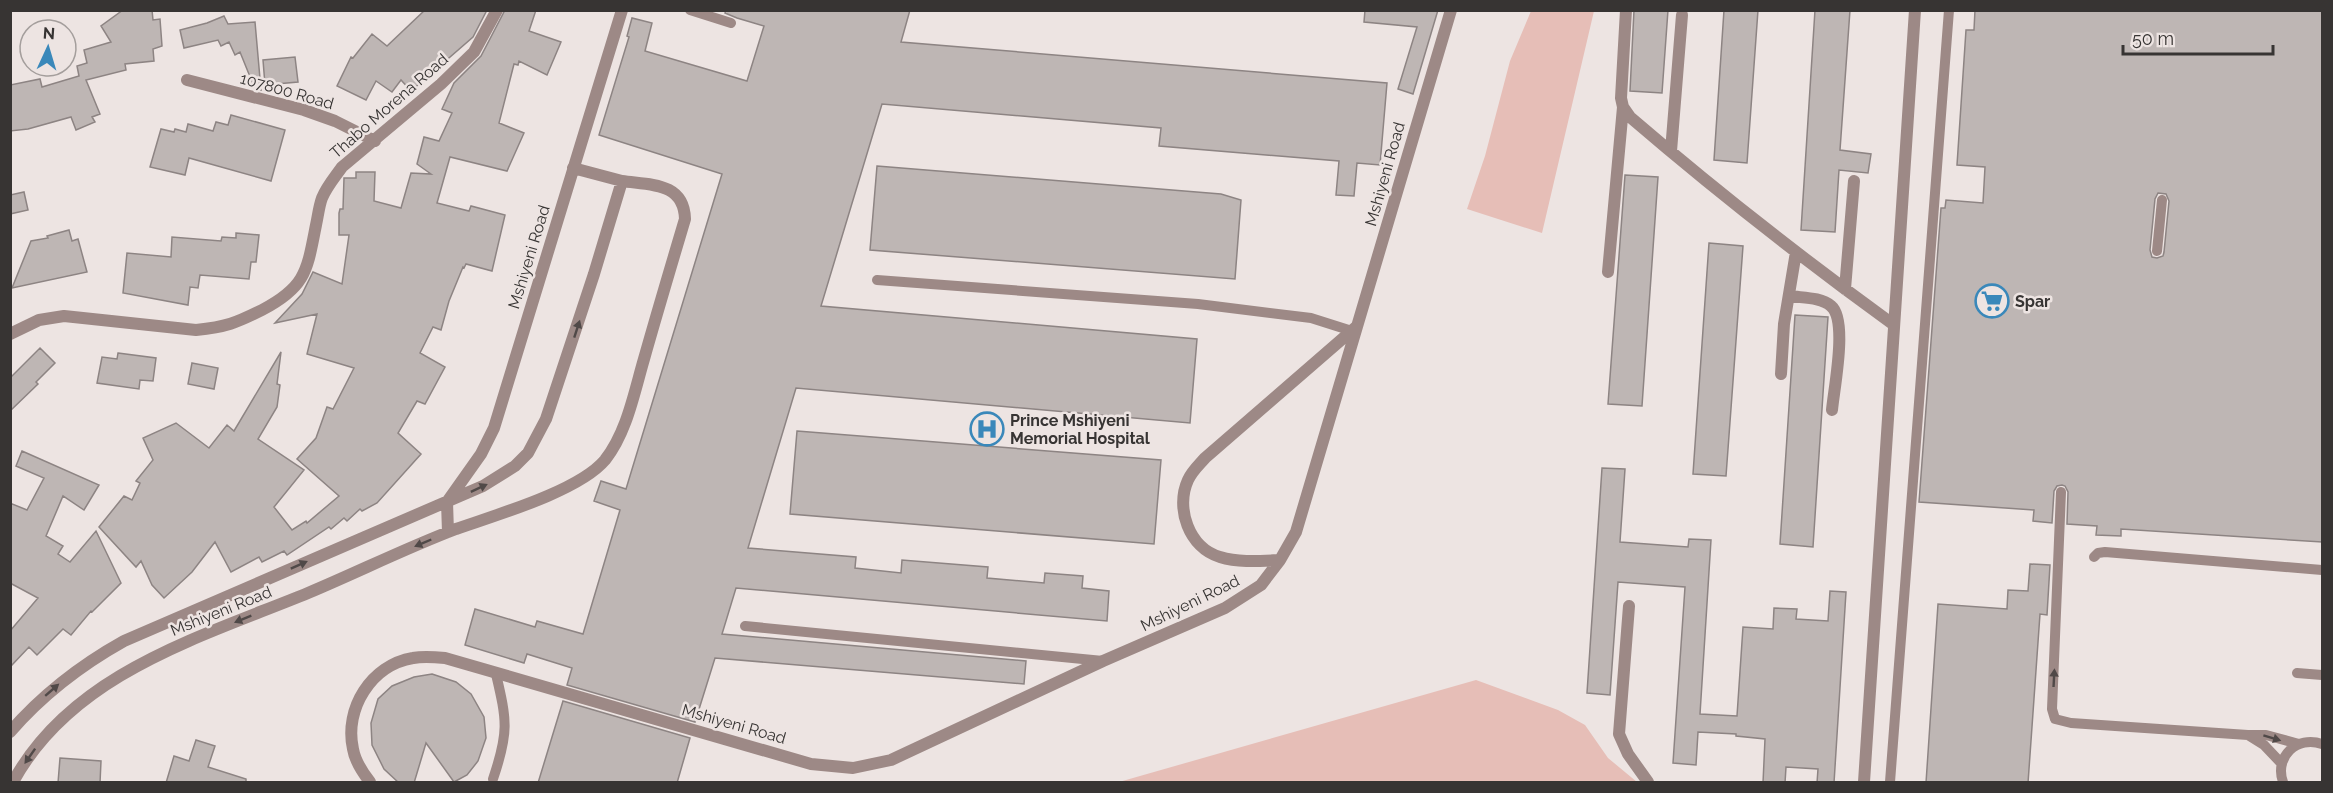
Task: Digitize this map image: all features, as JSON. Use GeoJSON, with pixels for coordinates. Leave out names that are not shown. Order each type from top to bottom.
{"type":"FeatureCollection","features":[{"type":"Feature","properties":{"kind":"street","name":"Thabo Morena Road"},"geometry":{"type":"LineString","coordinates":[[10,334],[39,320],[64,316],[196,330],[217,328],[233,325],[271,305],[292,291],[303,277],[321,199],[342,167],[375,141],[474,52],[497,10]]}},
{"type":"Feature","properties":{"kind":"street","name":"Mshiyeni Road"},"geometry":{"type":"LineString","coordinates":[[447,502],[481,454],[494,428],[622,10]]}},
{"type":"Feature","properties":{"kind":"street","name":"Mshiyeni Road"},"geometry":{"type":"LineString","coordinates":[[370,783],[353,750],[351,727],[356,703],[367,685],[380,672],[412,658],[445,658],[811,764],[853,768],[891,760],[1232,603],[1261,585],[1280,560],[1296,532],[1451,10]]}},
{"type":"Feature","properties":{"kind":"street"},"geometry":{"type":"LineString","coordinates":[[1608,272],[1623,107],[1621,85],[1626,10]]}},
{"type":"Feature","properties":{"kind":"street"},"geometry":{"type":"LineString","coordinates":[[1864,783],[1915,10]]}},
{"type":"Feature","properties":{"kind":"street"},"geometry":{"type":"LineString","coordinates":[[1671,151],[1682,15]]}},
{"type":"Feature","properties":{"kind":"street","name":"107800 Road"},"geometry":{"type":"LineString","coordinates":[[187,80],[304,110],[335,121],[375,141]]}},
{"type":"Feature","properties":{"kind":"street"},"geometry":{"type":"LineString","coordinates":[[1623,107],[1630,117],[1796,252],[1894,325]]}},
{"type":"Feature","properties":{"kind":"street","name":"Mshiyeni Road"},"geometry":{"type":"LineString","coordinates":[[13,783],[51,729],[85,698],[124,673],[178,646],[448,532],[576,483],[603,462],[621,434],[685,219],[683,202],[679,196],[667,188],[622,181],[573,168]]}},
{"type":"Feature","properties":{"kind":"street"},"geometry":{"type":"LineString","coordinates":[[10,732],[57,686],[93,658],[124,641],[483,486],[515,466],[528,453],[554,400],[622,181]]}},
{"type":"Feature","properties":{"kind":"street"},"geometry":{"type":"LineString","coordinates":[[1845,289],[1854,181]]}},
{"type":"Feature","properties":{"kind":"street"},"geometry":{"type":"LineString","coordinates":[[1781,374],[1784,324],[1796,252]]}},
{"type":"Feature","properties":{"kind":"street"},"geometry":{"type":"LineString","coordinates":[[1790,296],[1823,301],[1831,306],[1838,315],[1840,329],[1832,410]]}},
{"type":"Feature","properties":{"kind":"street"},"geometry":{"type":"LineString","coordinates":[[1280,560],[1238,561],[1207,552],[1187,526],[1183,509],[1187,482],[1205,458],[1355,328]]}},
{"type":"Feature","properties":{"kind":"street"},"geometry":{"type":"LineString","coordinates":[[447,502],[448,532]]}},
{"type":"Feature","properties":{"kind":"street"},"geometry":{"type":"LineString","coordinates":[[1629,606],[1619,734],[1628,754],[1648,783]]}},
{"type":"Feature","properties":{"kind":"lane"},"geometry":{"type":"LineString","coordinates":[[690,10],[731,23]]}},
{"type":"Feature","properties":{"kind":"lane"},"geometry":{"type":"LineString","coordinates":[[1890,783],[1949,10]]}},
{"type":"Feature","properties":{"kind":"lane"},"geometry":{"type":"LineString","coordinates":[[2157,251],[2162,200]]}},
{"type":"Feature","properties":{"kind":"lane"},"geometry":{"type":"LineString","coordinates":[[876,280],[1198,304],[1311,318],[1355,328]]}},
{"type":"Feature","properties":{"kind":"lane"},"geometry":{"type":"LineString","coordinates":[[2061,492],[2052,709],[2055,719],[2060,722],[2083,724],[2266,735],[2299,744],[2321,742]]}},
{"type":"Feature","properties":{"kind":"lane"},"geometry":{"type":"LineString","coordinates":[[2094,557],[2098,553],[2105,552],[2322,570]]}},
{"type":"Feature","properties":{"kind":"lane"},"geometry":{"type":"LineString","coordinates":[[746,626],[1103,661]]}},
{"type":"Feature","properties":{"kind":"lane"},"geometry":{"type":"LineString","coordinates":[[2297,673],[2322,675]]}},
{"type":"Feature","properties":{"kind":"lane"},"geometry":{"type":"LineString","coordinates":[[493,779],[504,747],[506,731],[505,710],[496,674]]}},
{"type":"Feature","properties":{"kind":"lane"},"geometry":{"type":"LineString","coordinates":[[2248,735],[2264,745],[2282,764]]}},
{"type":"Feature","properties":{"kind":"lane"},"geometry":{"type":"LineString","coordinates":[[2283,783],[2282,764],[2288,752],[2299,744]]}},
{"type":"Feature","properties":{"kind":"shaded area"},"geometry":{"type":"Polygon","coordinates":[[[1531,11],[1594,11],[1542,233],[1467,209],[1485,156],[1510,61],[1531,11]]]}},
{"type":"Feature","properties":{"kind":"shaded area"},"geometry":{"type":"Polygon","coordinates":[[[1476,680],[1558,710],[1585,725],[1608,758],[1637,782],[1119,782],[1476,680]]]}},
{"type":"Feature","properties":{"kind":"building"},"geometry":{"type":"Polygon","coordinates":[[[123,10],[152,10],[153,20],[160,19],[162,46],[153,49],[154,61],[125,64],[126,70],[86,80],[100,114],[92,117],[95,122],[76,130],[71,117],[28,129],[10,131],[10,85],[40,79],[42,87],[78,78],[78,66],[87,63],[84,50],[111,42],[101,26],[123,10]]]}},
{"type":"Feature","properties":{"kind":"building"},"geometry":{"type":"Polygon","coordinates":[[[425,10],[487,10],[473,37],[411,91],[401,80],[392,92],[376,81],[366,100],[337,86],[351,57],[353,58],[372,34],[387,46],[425,10]]]}},
{"type":"Feature","properties":{"kind":"building"},"geometry":{"type":"Polygon","coordinates":[[[505,10],[536,10],[529,31],[561,42],[547,75],[519,61],[518,65],[514,64],[499,123],[524,133],[507,171],[450,157],[437,203],[469,211],[471,206],[505,215],[492,271],[466,264],[463,267],[449,301],[441,330],[433,327],[420,353],[445,367],[425,404],[417,401],[398,433],[421,454],[377,503],[362,511],[360,509],[347,521],[344,518],[331,529],[329,527],[287,555],[284,551],[262,562],[259,557],[231,572],[215,542],[192,572],[164,598],[152,585],[141,561],[136,567],[99,527],[124,496],[132,500],[140,483],[136,481],[153,460],[143,438],[176,423],[209,448],[227,425],[234,431],[281,352],[277,407],[258,439],[304,470],[274,507],[292,530],[306,521],[307,523],[339,496],[297,459],[316,438],[327,407],[333,409],[354,368],[307,354],[317,314],[275,323],[302,294],[313,272],[342,284],[349,235],[339,235],[339,213],[340,209],[343,209],[344,178],[356,178],[356,172],[375,172],[374,201],[401,208],[411,173],[431,174],[417,164],[424,137],[439,141],[452,113],[442,109],[454,83],[481,56],[505,10]]]}},
{"type":"Feature","properties":{"kind":"building"},"geometry":{"type":"Polygon","coordinates":[[[726,10],[910,10],[901,42],[1387,83],[1380,165],[1357,163],[1354,196],[1336,195],[1339,161],[1159,146],[1161,128],[882,104],[821,306],[1197,339],[1190,423],[796,388],[748,548],[856,557],[855,568],[901,573],[902,560],[988,567],[987,578],[1044,583],[1045,573],[1083,576],[1082,588],[1109,591],[1107,621],[736,588],[722,634],[1026,661],[1024,684],[715,658],[695,722],[567,685],[572,668],[527,654],[524,663],[465,645],[475,609],[535,627],[537,621],[583,634],[620,510],[594,501],[601,481],[626,489],[722,174],[599,135],[629,37],[627,36],[632,18],[652,23],[645,51],[747,81],[764,26],[725,13],[726,10]]]}},
{"type":"Feature","properties":{"kind":"building"},"geometry":{"type":"Polygon","coordinates":[[[1365,10],[1438,10],[1413,94],[1398,89],[1417,27],[1364,22],[1365,10]]]}},
{"type":"Feature","properties":{"kind":"building"},"geometry":{"type":"Polygon","coordinates":[[[1634,10],[1668,10],[1662,93],[1630,91],[1634,10]]]}},
{"type":"Feature","properties":{"kind":"building"},"geometry":{"type":"Polygon","coordinates":[[[1724,10],[1758,10],[1747,163],[1714,160],[1724,10]]]}},
{"type":"Feature","properties":{"kind":"building"},"geometry":{"type":"Polygon","coordinates":[[[1815,10],[1850,10],[1840,150],[1871,154],[1868,173],[1839,170],[1835,232],[1801,230],[1815,10]]]}},
{"type":"Feature","properties":{"kind":"building"},"geometry":{"type":"Polygon","coordinates":[[[1975,10],[2322,10],[2322,542],[2121,529],[2121,536],[2096,535],[2097,526],[2067,524],[2068,492],[2062,485],[2057,486],[2054,491],[2052,523],[2033,521],[2034,510],[1919,502],[1941,208],[1945,208],[1946,200],[1983,203],[1985,167],[1957,165],[1966,30],[1974,30],[1975,10]],[[2158,193],[2155,199],[2150,250],[2152,257],[2157,258],[2163,256],[2164,252],[2169,201],[2166,194],[2158,193]]]}},
{"type":"Feature","properties":{"kind":"building"},"geometry":{"type":"Polygon","coordinates":[[[224,16],[228,24],[255,22],[261,90],[255,89],[240,52],[235,55],[229,42],[221,46],[218,40],[184,48],[180,30],[224,16]]]}},
{"type":"Feature","properties":{"kind":"building"},"geometry":{"type":"Polygon","coordinates":[[[295,57],[298,82],[265,85],[263,60],[295,57]]]}},
{"type":"Feature","properties":{"kind":"building"},"geometry":{"type":"Polygon","coordinates":[[[231,115],[285,130],[271,181],[189,158],[185,175],[150,167],[161,129],[186,132],[188,124],[213,131],[216,122],[228,125],[231,115]]]}},
{"type":"Feature","properties":{"kind":"building"},"geometry":{"type":"Polygon","coordinates":[[[877,166],[1221,194],[1241,200],[1235,279],[870,250],[877,166]]]}},
{"type":"Feature","properties":{"kind":"building"},"geometry":{"type":"Polygon","coordinates":[[[1625,175],[1658,177],[1642,406],[1608,404],[1625,175]]]}},
{"type":"Feature","properties":{"kind":"building"},"geometry":{"type":"Polygon","coordinates":[[[24,192],[28,210],[10,214],[10,195],[24,192]]]}},
{"type":"Feature","properties":{"kind":"building"},"geometry":{"type":"Polygon","coordinates":[[[69,230],[72,241],[78,239],[87,272],[12,288],[31,241],[48,238],[47,236],[69,230]]]}},
{"type":"Feature","properties":{"kind":"building"},"geometry":{"type":"Polygon","coordinates":[[[236,233],[259,235],[256,262],[251,262],[249,279],[200,275],[198,288],[190,287],[188,305],[123,293],[127,253],[171,257],[172,237],[221,241],[222,237],[236,238],[236,233]]]}},
{"type":"Feature","properties":{"kind":"building"},"geometry":{"type":"Polygon","coordinates":[[[1709,243],[1743,246],[1726,476],[1693,474],[1709,243]]]}},
{"type":"Feature","properties":{"kind":"building"},"geometry":{"type":"Polygon","coordinates":[[[1795,315],[1828,317],[1813,547],[1780,544],[1795,315]]]}},
{"type":"Feature","properties":{"kind":"building"},"geometry":{"type":"Polygon","coordinates":[[[40,348],[55,363],[36,382],[38,384],[10,411],[10,378],[40,348]]]}},
{"type":"Feature","properties":{"kind":"building"},"geometry":{"type":"Polygon","coordinates":[[[118,353],[156,358],[153,381],[140,380],[139,389],[97,383],[102,357],[117,359],[118,353]]]}},
{"type":"Feature","properties":{"kind":"building"},"geometry":{"type":"Polygon","coordinates":[[[192,363],[218,368],[214,389],[188,384],[192,363]]]}},
{"type":"Feature","properties":{"kind":"building"},"geometry":{"type":"Polygon","coordinates":[[[797,431],[1161,460],[1154,544],[790,514],[797,431]]]}},
{"type":"Feature","properties":{"kind":"building"},"geometry":{"type":"Polygon","coordinates":[[[22,451],[99,485],[84,510],[63,496],[46,536],[63,546],[58,554],[70,562],[96,531],[121,583],[91,611],[71,635],[63,629],[37,655],[29,647],[10,667],[10,631],[38,598],[10,583],[10,503],[27,510],[44,478],[16,466],[22,451]]]}},
{"type":"Feature","properties":{"kind":"building"},"geometry":{"type":"Polygon","coordinates":[[[1602,468],[1625,469],[1620,542],[1688,547],[1689,539],[1711,540],[1700,714],[1737,716],[1743,627],[1773,629],[1774,608],[1797,609],[1796,619],[1828,621],[1830,591],[1846,592],[1834,783],[1817,783],[1818,769],[1786,767],[1785,783],[1763,783],[1765,739],[1736,736],[1736,734],[1698,732],[1696,765],[1673,763],[1685,587],[1618,582],[1610,695],[1587,693],[1602,468]]]}},
{"type":"Feature","properties":{"kind":"building"},"geometry":{"type":"Polygon","coordinates":[[[2030,564],[2050,565],[2047,615],[2040,614],[2028,783],[1926,783],[1938,604],[2007,609],[2008,590],[2028,591],[2030,564]]]}},
{"type":"Feature","properties":{"kind":"building"},"geometry":{"type":"Polygon","coordinates":[[[432,674],[456,682],[471,694],[484,717],[486,738],[478,761],[467,775],[454,782],[426,743],[414,783],[399,783],[384,769],[372,745],[371,723],[378,699],[392,686],[414,677],[432,674]]]}},
{"type":"Feature","properties":{"kind":"building"},"geometry":{"type":"Polygon","coordinates":[[[563,701],[690,738],[677,783],[538,783],[563,701]]]}},
{"type":"Feature","properties":{"kind":"building"},"geometry":{"type":"Polygon","coordinates":[[[196,740],[215,746],[208,767],[246,779],[246,783],[166,783],[174,756],[189,761],[196,740]]]}},
{"type":"Feature","properties":{"kind":"building"},"geometry":{"type":"Polygon","coordinates":[[[60,758],[101,761],[100,783],[58,783],[60,758]]]}},
{"type":"Feature","properties":{"kind":"place","name":"Spar"},"geometry":{"type":"Point","coordinates":[1992,301]}},
{"type":"Feature","properties":{"kind":"place","name":"Prince Mshiyeni Memorial Hospital"},"geometry":{"type":"Point","coordinates":[987,429]}}]}
